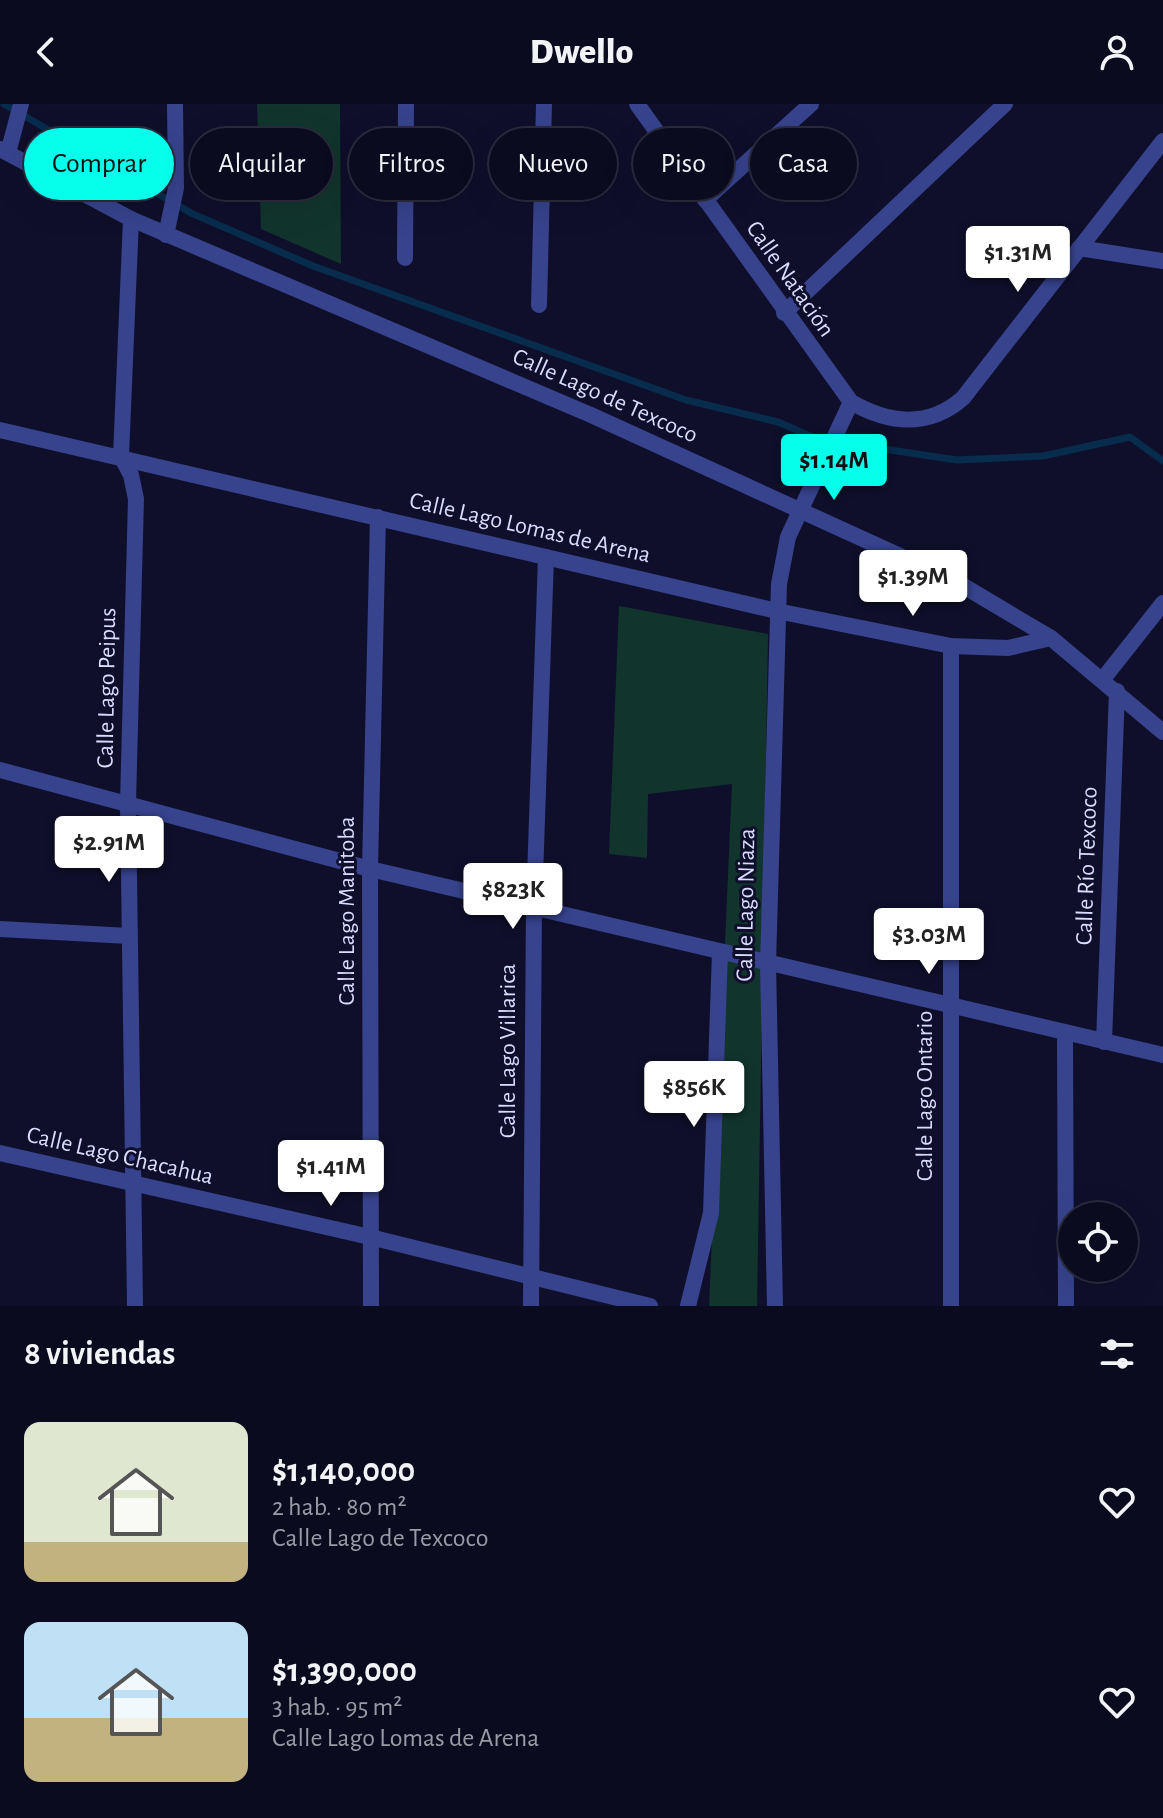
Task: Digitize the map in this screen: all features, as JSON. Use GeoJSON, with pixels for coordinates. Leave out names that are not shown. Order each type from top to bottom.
{"type":"FeatureCollection","features":[{"type":"Feature","properties":{"kind":"street"},"geometry":{"type":"LineString","coordinates":[[4,151],[16,126],[21,104]]}},
{"type":"Feature","properties":{"kind":"street"},"geometry":{"type":"LineString","coordinates":[[166,235],[175,195],[175,104]]}},
{"type":"Feature","properties":{"kind":"street"},"geometry":{"type":"LineString","coordinates":[[405,258],[406,104]]}},
{"type":"Feature","properties":{"kind":"street"},"geometry":{"type":"LineString","coordinates":[[539,305],[544,104]]}},
{"type":"Feature","properties":{"kind":"street","name":"Calle Natación"},"geometry":{"type":"LineString","coordinates":[[637,104],[654,128]]}},
{"type":"Feature","properties":{"kind":"street"},"geometry":{"type":"LineString","coordinates":[[784,128],[786,104]]}},
{"type":"Feature","properties":{"kind":"street"},"geometry":{"type":"LineString","coordinates":[[784,128],[811,104]]}},
{"type":"Feature","properties":{"kind":"street"},"geometry":{"type":"LineString","coordinates":[[784,313],[1005,104]]}},
{"type":"Feature","properties":{"kind":"street"},"geometry":{"type":"LineString","coordinates":[[851,402],[879,415],[905,421],[922,420],[950,409],[963,398],[1163,141]]}},
{"type":"Feature","properties":{"kind":"street","name":"Calle Lago de Texcoco"},"geometry":{"type":"LineString","coordinates":[[4,151],[166,235],[591,415],[955,581],[1051,638],[1163,732]]}},
{"type":"Feature","properties":{"kind":"street"},"geometry":{"type":"LineString","coordinates":[[734,174],[750,159]]}},
{"type":"Feature","properties":{"kind":"street","name":"Calle Natación"},"geometry":{"type":"LineString","coordinates":[[705,200],[851,402]]}},
{"type":"Feature","properties":{"kind":"street","name":"Calle Lago Peipus"},"geometry":{"type":"LineString","coordinates":[[131,219],[121,456],[131,475],[136,499],[128,803],[135,1306]]}},
{"type":"Feature","properties":{"kind":"street"},"geometry":{"type":"LineString","coordinates":[[1079,248],[1163,261]]}},
{"type":"Feature","properties":{"kind":"street","name":"Calle Lago Niaza"},"geometry":{"type":"LineString","coordinates":[[775,1306],[768,964],[777,611],[782,561],[851,402]]}},
{"type":"Feature","properties":{"kind":"street","name":"Calle Lago Lomas de Arena"},"geometry":{"type":"LineString","coordinates":[[0,430],[777,611],[951,646],[1008,648],[1051,638]]}},
{"type":"Feature","properties":{"kind":"street","name":"Calle Lago Manitoba"},"geometry":{"type":"LineString","coordinates":[[371,1306],[370,869],[378,517]]}},
{"type":"Feature","properties":{"kind":"street","name":"Calle Lago Villarica"},"geometry":{"type":"LineString","coordinates":[[531,1306],[534,906],[546,557]]}},
{"type":"Feature","properties":{"kind":"street"},"geometry":{"type":"LineString","coordinates":[[1103,679],[1163,603]]}},
{"type":"Feature","properties":{"kind":"street","name":"Calle Lago Ontario"},"geometry":{"type":"LineString","coordinates":[[951,646],[951,1306]]}},
{"type":"Feature","properties":{"kind":"street","name":"Calle Río Texcoco"},"geometry":{"type":"LineString","coordinates":[[1104,1042],[1117,691]]}},
{"type":"Feature","properties":{"kind":"street"},"geometry":{"type":"LineString","coordinates":[[0,770],[370,869],[1163,1055]]}},
{"type":"Feature","properties":{"kind":"street"},"geometry":{"type":"LineString","coordinates":[[0,929],[129,936]]}},
{"type":"Feature","properties":{"kind":"street"},"geometry":{"type":"LineString","coordinates":[[688,1306],[711,1213],[720,952]]}},
{"type":"Feature","properties":{"kind":"street"},"geometry":{"type":"LineString","coordinates":[[1065,1033],[1066,1306]]}},
{"type":"Feature","properties":{"kind":"street","name":"Calle Lago Chacahua"},"geometry":{"type":"LineString","coordinates":[[0,1153],[134,1186],[370,1237],[650,1306]]}},
{"type":"Feature","properties":{"kind":"green space"},"geometry":{"type":"Polygon","coordinates":[[[257,104],[340,104],[341,264],[261,229],[260,200],[333,200],[333,128],[258,128],[257,104]]]}},
{"type":"Feature","properties":{"kind":"green space"},"geometry":{"type":"Polygon","coordinates":[[[619,606],[768,634],[757,1306],[709,1306],[732,784],[648,794],[647,858],[609,854],[619,606]]]}},
{"type":"Feature","properties":{"kind":"waterway"},"geometry":{"type":"LineString","coordinates":[[4,104],[191,213],[313,266],[686,400],[778,422],[817,439],[957,460],[1043,456],[1130,437],[1163,461]]}}]}
